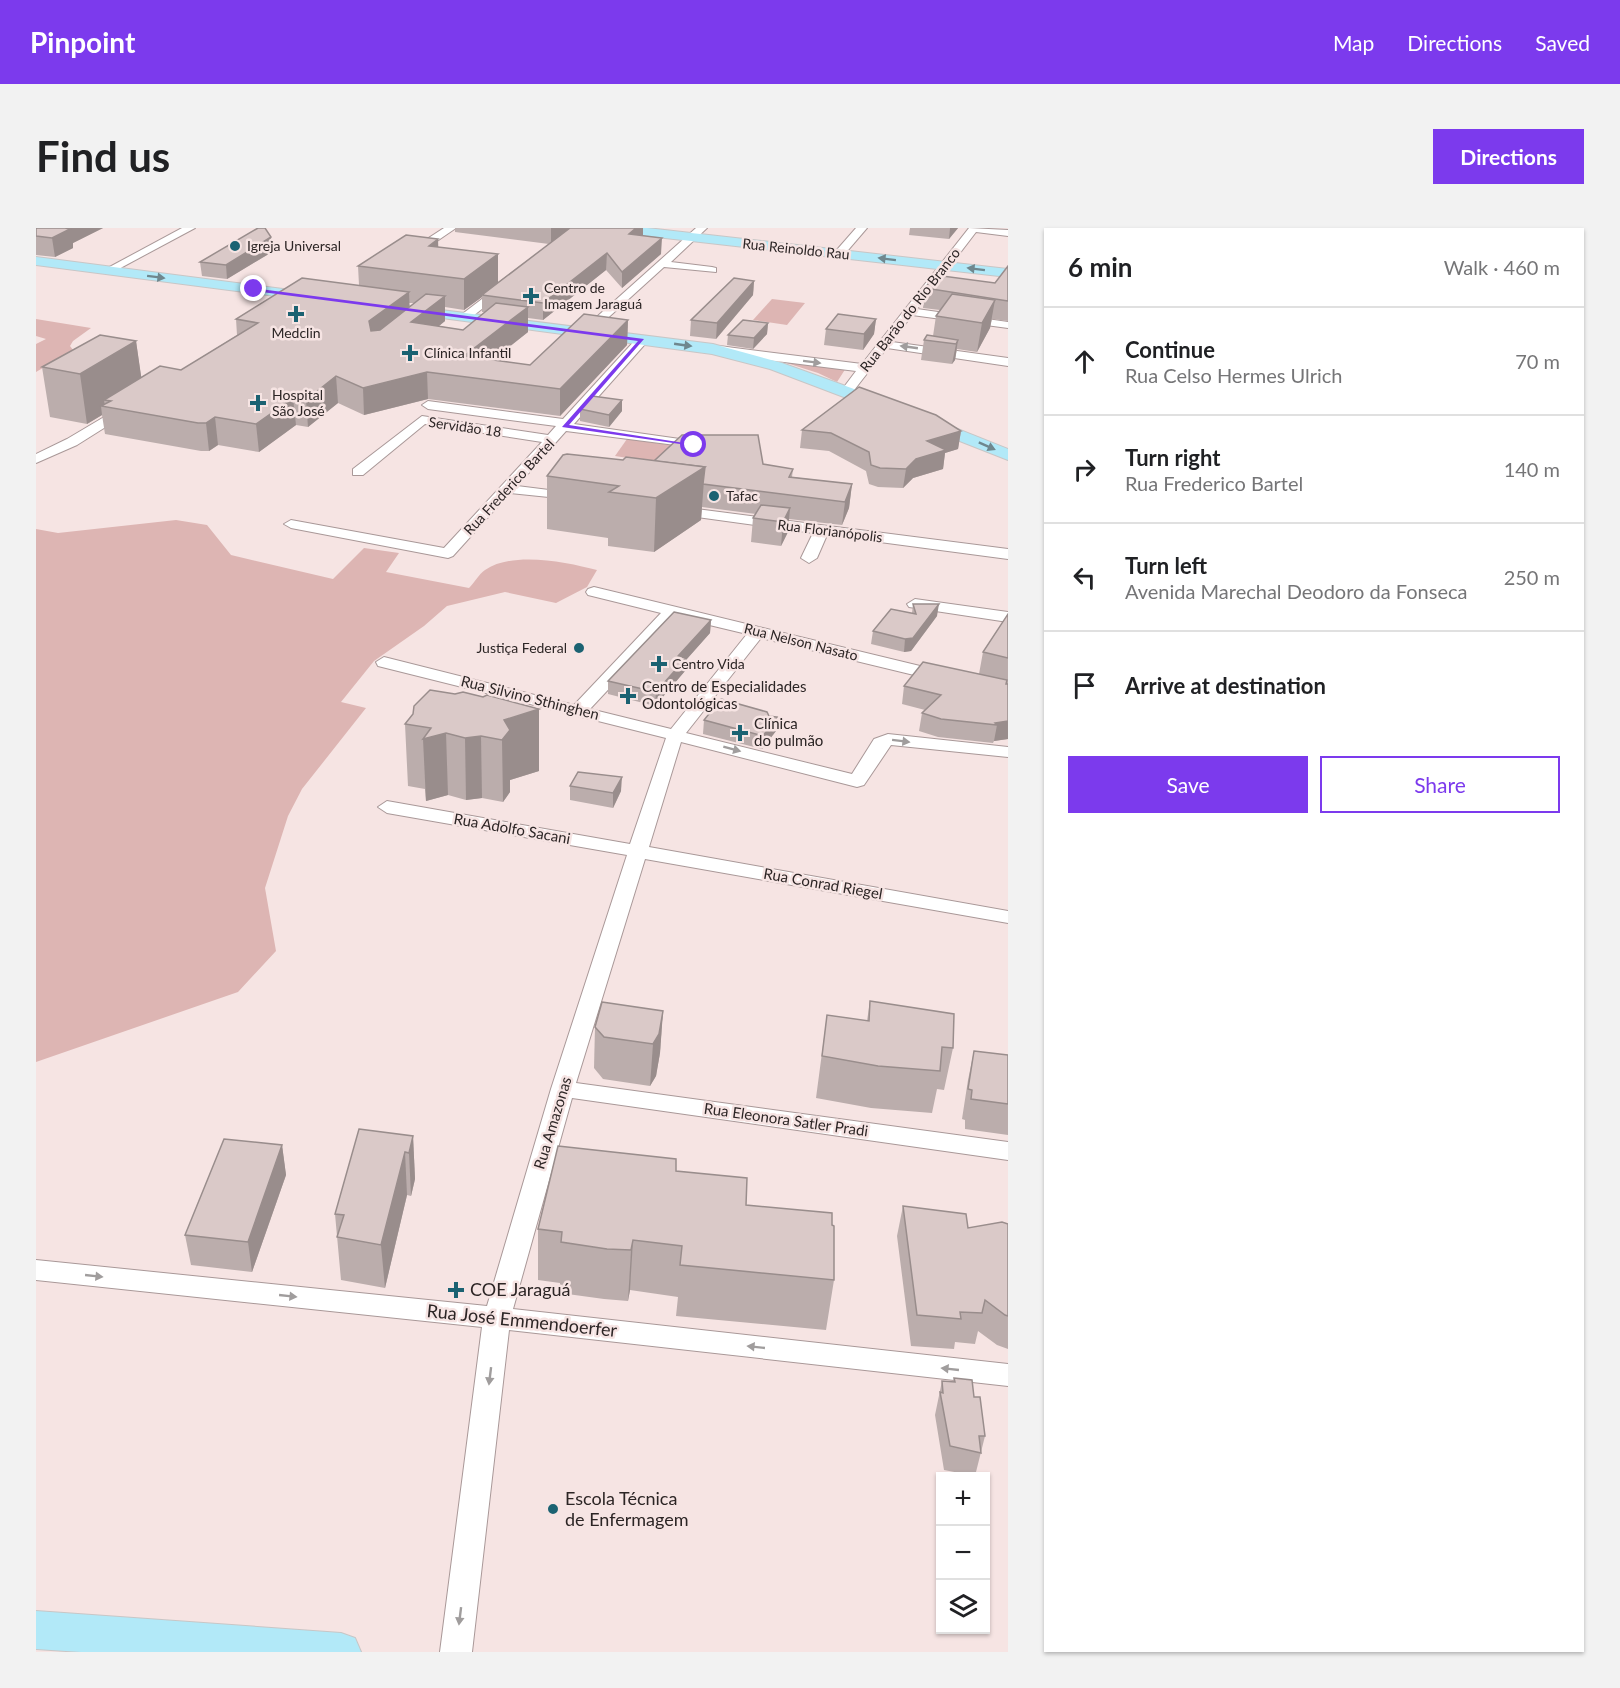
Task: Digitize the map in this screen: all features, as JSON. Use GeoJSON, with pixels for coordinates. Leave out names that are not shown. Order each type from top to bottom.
{"type":"FeatureCollection","features":[{"type":"Feature","properties":{"kind":"main road","name":"Rua Reinoldo Rau"},"geometry":{"type":"LineString","coordinates":[[612,228],[697,232],[839,254],[1008,273]]}},
{"type":"Feature","properties":{"kind":"main road"},"geometry":{"type":"LineString","coordinates":[[36,261],[326,299]]}},
{"type":"Feature","properties":{"kind":"main road"},"geometry":{"type":"LineString","coordinates":[[395,308],[713,350],[776,366],[895,410]]}},
{"type":"Feature","properties":{"kind":"main road"},"geometry":{"type":"LineString","coordinates":[[915,417],[1008,455]]}},
{"type":"Feature","properties":{"kind":"main road"},"geometry":{"type":"LineString","coordinates":[[36,1630],[340,1652]]}},
{"type":"Feature","properties":{"kind":"street"},"geometry":{"type":"LineString","coordinates":[[109,270],[190,228]]}},
{"type":"Feature","properties":{"kind":"street"},"geometry":{"type":"LineString","coordinates":[[403,260],[451,228]]}},
{"type":"Feature","properties":{"kind":"street"},"geometry":{"type":"LineString","coordinates":[[839,254],[862,228]]}},
{"type":"Feature","properties":{"kind":"street"},"geometry":{"type":"LineString","coordinates":[[973,229],[1008,233]]}},
{"type":"Feature","properties":{"kind":"street","name":"Rua Barão do Rio Branco"},"geometry":{"type":"LineString","coordinates":[[847,392],[973,229]]}},
{"type":"Feature","properties":{"kind":"street"},"geometry":{"type":"LineString","coordinates":[[585,333],[697,232]]}},
{"type":"Feature","properties":{"kind":"street"},"geometry":{"type":"LineString","coordinates":[[662,264],[712,270]]}},
{"type":"Feature","properties":{"kind":"street"},"geometry":{"type":"LineString","coordinates":[[465,317],[515,279]]}},
{"type":"Feature","properties":{"kind":"street"},"geometry":{"type":"LineString","coordinates":[[288,306],[304,296]]}},
{"type":"Feature","properties":{"kind":"street"},"geometry":{"type":"LineString","coordinates":[[908,311],[1008,325]]}},
{"type":"Feature","properties":{"kind":"street"},"geometry":{"type":"LineString","coordinates":[[411,323],[426,312]]}},
{"type":"Feature","properties":{"kind":"street","name":"Rua Frederico Bartel"},"geometry":{"type":"LineString","coordinates":[[291,524],[448,553],[554,440],[642,340]]}},
{"type":"Feature","properties":{"kind":"street"},"geometry":{"type":"LineString","coordinates":[[883,344],[1008,362]]}},
{"type":"Feature","properties":{"kind":"street"},"geometry":{"type":"LineString","coordinates":[[713,350],[864,368]]}},
{"type":"Feature","properties":{"kind":"street"},"geometry":{"type":"LineString","coordinates":[[36,459],[72,442],[135,403]]}},
{"type":"Feature","properties":{"kind":"street"},"geometry":{"type":"LineString","coordinates":[[428,405],[694,445]]}},
{"type":"Feature","properties":{"kind":"street","name":"Servidão 18"},"geometry":{"type":"LineString","coordinates":[[358,472],[422,420],[554,440]]}},
{"type":"Feature","properties":{"kind":"street"},"geometry":{"type":"LineString","coordinates":[[508,489],[590,499]]}},
{"type":"Feature","properties":{"kind":"street","name":"Rua Florianópolis"},"geometry":{"type":"LineString","coordinates":[[659,508],[1008,554]]}},
{"type":"Feature","properties":{"kind":"street"},"geometry":{"type":"LineString","coordinates":[[809,558],[822,529]]}},
{"type":"Feature","properties":{"kind":"street","name":"Rua Nelson Nasato"},"geometry":{"type":"LineString","coordinates":[[594,592],[963,681]]}},
{"type":"Feature","properties":{"kind":"street"},"geometry":{"type":"LineString","coordinates":[[915,604],[1008,617]]}},
{"type":"Feature","properties":{"kind":"street"},"geometry":{"type":"LineString","coordinates":[[579,710],[672,611]]}},
{"type":"Feature","properties":{"kind":"street","name":"Rua Amazonas"},"geometry":{"type":"LineString","coordinates":[[456,1652],[497,1318],[563,1089],[676,734],[758,631]]}},
{"type":"Feature","properties":{"kind":"street","name":"Rua Silvino Sthinghen"},"geometry":{"type":"LineString","coordinates":[[384,662],[857,781],[880,743],[888,740],[1008,752]]}},
{"type":"Feature","properties":{"kind":"street","name":"Rua Adolfo Sacani"},"geometry":{"type":"LineString","coordinates":[[387,807],[638,851]]}},
{"type":"Feature","properties":{"kind":"street","name":"Rua Conrad Riegel"},"geometry":{"type":"LineString","coordinates":[[638,851],[1008,917]]}},
{"type":"Feature","properties":{"kind":"street","name":"Rua Eleonora Satler Pradi"},"geometry":{"type":"LineString","coordinates":[[563,1089],[1008,1151]]}},
{"type":"Feature","properties":{"kind":"street","name":"Rua José Emmendoerfer"},"geometry":{"type":"LineString","coordinates":[[36,1270],[1008,1375]]}},
{"type":"Feature","properties":{"kind":"shaded area"},"geometry":{"type":"Polygon","coordinates":[[[772,299],[805,303],[787,325],[753,320],[772,299]]]}},
{"type":"Feature","properties":{"kind":"shaded area"},"geometry":{"type":"Polygon","coordinates":[[[36,319],[91,328],[73,341],[70,346],[73,350],[36,372],[36,344],[46,339],[36,336],[36,319]]]}},
{"type":"Feature","properties":{"kind":"shaded area"},"geometry":{"type":"Polygon","coordinates":[[[774,359],[846,368],[837,382],[818,373],[774,359]]]}},
{"type":"Feature","properties":{"kind":"shaded area"},"geometry":{"type":"Polygon","coordinates":[[[627,439],[691,448],[673,465],[615,456],[627,439]]]}},
{"type":"Feature","properties":{"kind":"shaded area"},"geometry":{"type":"Polygon","coordinates":[[[176,520],[207,525],[231,555],[333,579],[364,548],[399,553],[386,572],[469,588],[485,570],[510,561],[555,561],[597,570],[587,587],[556,603],[505,592],[447,606],[424,626],[374,661],[341,702],[366,708],[302,789],[288,816],[265,888],[276,951],[238,992],[36,1062],[36,529],[58,533],[176,520]]]}},
{"type":"Feature","properties":{"kind":"building"},"geometry":{"type":"Polygon","coordinates":[[[36,228],[70,229],[52,238],[36,236],[36,228]]]}},
{"type":"Feature","properties":{"kind":"building"},"geometry":{"type":"Polygon","coordinates":[[[258,228],[265,228],[271,237],[226,265],[200,262],[258,228]]]}},
{"type":"Feature","properties":{"kind":"building"},"geometry":{"type":"Polygon","coordinates":[[[570,228],[636,228],[629,234],[662,238],[622,272],[607,253],[543,303],[482,295],[570,228]]]}},
{"type":"Feature","properties":{"kind":"building"},"geometry":{"type":"Polygon","coordinates":[[[406,235],[438,239],[429,246],[498,254],[464,279],[358,266],[406,235]]]}},
{"type":"Feature","properties":{"kind":"building"},"geometry":{"type":"Polygon","coordinates":[[[1008,266],[1008,301],[925,288],[935,275],[995,283],[1008,266]]]}},
{"type":"Feature","properties":{"kind":"building"},"geometry":{"type":"Polygon","coordinates":[[[302,278],[409,292],[369,321],[371,331],[380,330],[426,294],[445,296],[411,322],[463,330],[496,303],[528,307],[464,356],[530,365],[584,314],[628,320],[560,389],[427,372],[363,388],[336,376],[306,400],[293,398],[256,424],[215,417],[206,423],[198,423],[101,406],[111,401],[104,400],[160,366],[181,370],[258,323],[236,319],[302,278]]]}},
{"type":"Feature","properties":{"kind":"building"},"geometry":{"type":"Polygon","coordinates":[[[734,278],[754,281],[717,323],[691,320],[734,278]]]}},
{"type":"Feature","properties":{"kind":"building"},"geometry":{"type":"Polygon","coordinates":[[[952,294],[995,300],[982,323],[936,316],[952,294]]]}},
{"type":"Feature","properties":{"kind":"building"},"geometry":{"type":"Polygon","coordinates":[[[838,314],[876,319],[864,334],[826,329],[838,314]]]}},
{"type":"Feature","properties":{"kind":"building"},"geometry":{"type":"Polygon","coordinates":[[[743,320],[768,323],[754,338],[728,335],[743,320]]]}},
{"type":"Feature","properties":{"kind":"building"},"geometry":{"type":"Polygon","coordinates":[[[100,335],[136,341],[80,374],[42,367],[100,335]]]}},
{"type":"Feature","properties":{"kind":"building"},"geometry":{"type":"Polygon","coordinates":[[[927,335],[958,340],[956,344],[924,340],[927,335]]]}},
{"type":"Feature","properties":{"kind":"building"},"geometry":{"type":"Polygon","coordinates":[[[859,387],[936,415],[961,431],[927,441],[946,450],[916,459],[906,469],[880,468],[871,465],[869,452],[831,433],[802,430],[859,387]]]}},
{"type":"Feature","properties":{"kind":"building"},"geometry":{"type":"Polygon","coordinates":[[[592,396],[622,400],[609,415],[580,409],[592,396]]]}},
{"type":"Feature","properties":{"kind":"building"},"geometry":{"type":"Polygon","coordinates":[[[682,435],[758,435],[763,464],[793,469],[789,477],[852,484],[845,502],[703,484],[705,467],[654,461],[682,435]]]}},
{"type":"Feature","properties":{"kind":"building"},"geometry":{"type":"Polygon","coordinates":[[[563,455],[623,460],[626,457],[705,467],[656,498],[609,492],[619,486],[547,476],[563,455]]]}},
{"type":"Feature","properties":{"kind":"building"},"geometry":{"type":"Polygon","coordinates":[[[761,505],[790,508],[783,522],[753,518],[761,505]]]}},
{"type":"Feature","properties":{"kind":"building"},"geometry":{"type":"Polygon","coordinates":[[[913,604],[939,604],[913,638],[905,639],[873,631],[891,609],[916,614],[913,604]]]}},
{"type":"Feature","properties":{"kind":"building"},"geometry":{"type":"Polygon","coordinates":[[[674,612],[711,620],[678,656],[686,658],[656,692],[608,681],[674,612]]]}},
{"type":"Feature","properties":{"kind":"building"},"geometry":{"type":"Polygon","coordinates":[[[1008,614],[1008,658],[983,652],[1008,614]]]}},
{"type":"Feature","properties":{"kind":"building"},"geometry":{"type":"Polygon","coordinates":[[[923,662],[1007,680],[1008,721],[995,723],[997,725],[941,719],[922,713],[941,695],[904,686],[923,662]]]}},
{"type":"Feature","properties":{"kind":"building"},"geometry":{"type":"Polygon","coordinates":[[[430,690],[455,694],[463,692],[483,697],[487,695],[539,709],[504,720],[510,730],[502,740],[481,736],[465,738],[446,733],[423,739],[431,728],[405,724],[413,714],[414,706],[430,690]]]}},
{"type":"Feature","properties":{"kind":"building"},"geometry":{"type":"Polygon","coordinates":[[[721,699],[777,717],[763,736],[704,720],[721,699]]]}},
{"type":"Feature","properties":{"kind":"building"},"geometry":{"type":"Polygon","coordinates":[[[578,772],[622,777],[613,793],[570,786],[578,772]]]}},
{"type":"Feature","properties":{"kind":"building"},"geometry":{"type":"Polygon","coordinates":[[[870,1001],[954,1014],[953,1048],[942,1047],[940,1071],[878,1066],[822,1056],[827,1015],[869,1021],[870,1001]]]}},
{"type":"Feature","properties":{"kind":"building"},"geometry":{"type":"Polygon","coordinates":[[[602,1002],[663,1011],[659,1034],[653,1044],[604,1037],[595,1027],[602,1002]]]}},
{"type":"Feature","properties":{"kind":"building"},"geometry":{"type":"Polygon","coordinates":[[[974,1051],[1008,1055],[1008,1104],[971,1099],[972,1090],[968,1089],[974,1051]]]}},
{"type":"Feature","properties":{"kind":"building"},"geometry":{"type":"Polygon","coordinates":[[[359,1129],[413,1136],[409,1153],[405,1152],[381,1245],[337,1237],[344,1215],[335,1214],[359,1129]]]}},
{"type":"Feature","properties":{"kind":"building"},"geometry":{"type":"Polygon","coordinates":[[[224,1139],[282,1145],[248,1242],[185,1235],[224,1139]]]}},
{"type":"Feature","properties":{"kind":"building"},"geometry":{"type":"Polygon","coordinates":[[[558,1146],[676,1159],[676,1171],[747,1178],[746,1205],[832,1213],[834,1280],[680,1265],[682,1246],[633,1240],[631,1250],[561,1242],[562,1232],[538,1229],[558,1146]]]}},
{"type":"Feature","properties":{"kind":"building"},"geometry":{"type":"Polygon","coordinates":[[[903,1206],[966,1214],[968,1228],[1002,1222],[1008,1224],[1008,1316],[985,1300],[982,1313],[960,1312],[961,1319],[917,1315],[903,1206]]]}},
{"type":"Feature","properties":{"kind":"building"},"geometry":{"type":"Polygon","coordinates":[[[954,1378],[972,1380],[974,1397],[980,1397],[985,1436],[979,1436],[981,1453],[950,1446],[940,1392],[943,1393],[942,1381],[955,1382],[954,1378]]]}},
{"type":"Feature","properties":{"kind":"place","name":"Igreja Universal"},"geometry":{"type":"Point","coordinates":[235,246]}},
{"type":"Feature","properties":{"kind":"place","name":"Centro de Imagem Jaraguá"},"geometry":{"type":"Point","coordinates":[531,296]}},
{"type":"Feature","properties":{"kind":"place","name":"Medclin"},"geometry":{"type":"Point","coordinates":[296,314]}},
{"type":"Feature","properties":{"kind":"place","name":"Clínica Infantil"},"geometry":{"type":"Point","coordinates":[410,353]}},
{"type":"Feature","properties":{"kind":"place","name":"Hospital São José"},"geometry":{"type":"Point","coordinates":[258,403]}},
{"type":"Feature","properties":{"kind":"place","name":"Tafac"},"geometry":{"type":"Point","coordinates":[714,496]}},
{"type":"Feature","properties":{"kind":"place","name":"Justiça Federal"},"geometry":{"type":"Point","coordinates":[579,648]}},
{"type":"Feature","properties":{"kind":"place","name":"Centro Vida"},"geometry":{"type":"Point","coordinates":[659,664]}},
{"type":"Feature","properties":{"kind":"place","name":"Centro de Especialidades Odontológicas"},"geometry":{"type":"Point","coordinates":[628,696]}},
{"type":"Feature","properties":{"kind":"place","name":"Clínica do pulmão"},"geometry":{"type":"Point","coordinates":[740,733]}},
{"type":"Feature","properties":{"kind":"place","name":"COE Jaraguá"},"geometry":{"type":"Point","coordinates":[456,1290]}},
{"type":"Feature","properties":{"kind":"place","name":"Escola Técnica de Enfermagem"},"geometry":{"type":"Point","coordinates":[553,1509]}},
{"type":"Feature","properties":{"kind":"route"},"geometry":{"type":"LineString","coordinates":[[254,289],[642,340],[565,427],[694,445]]}}]}
